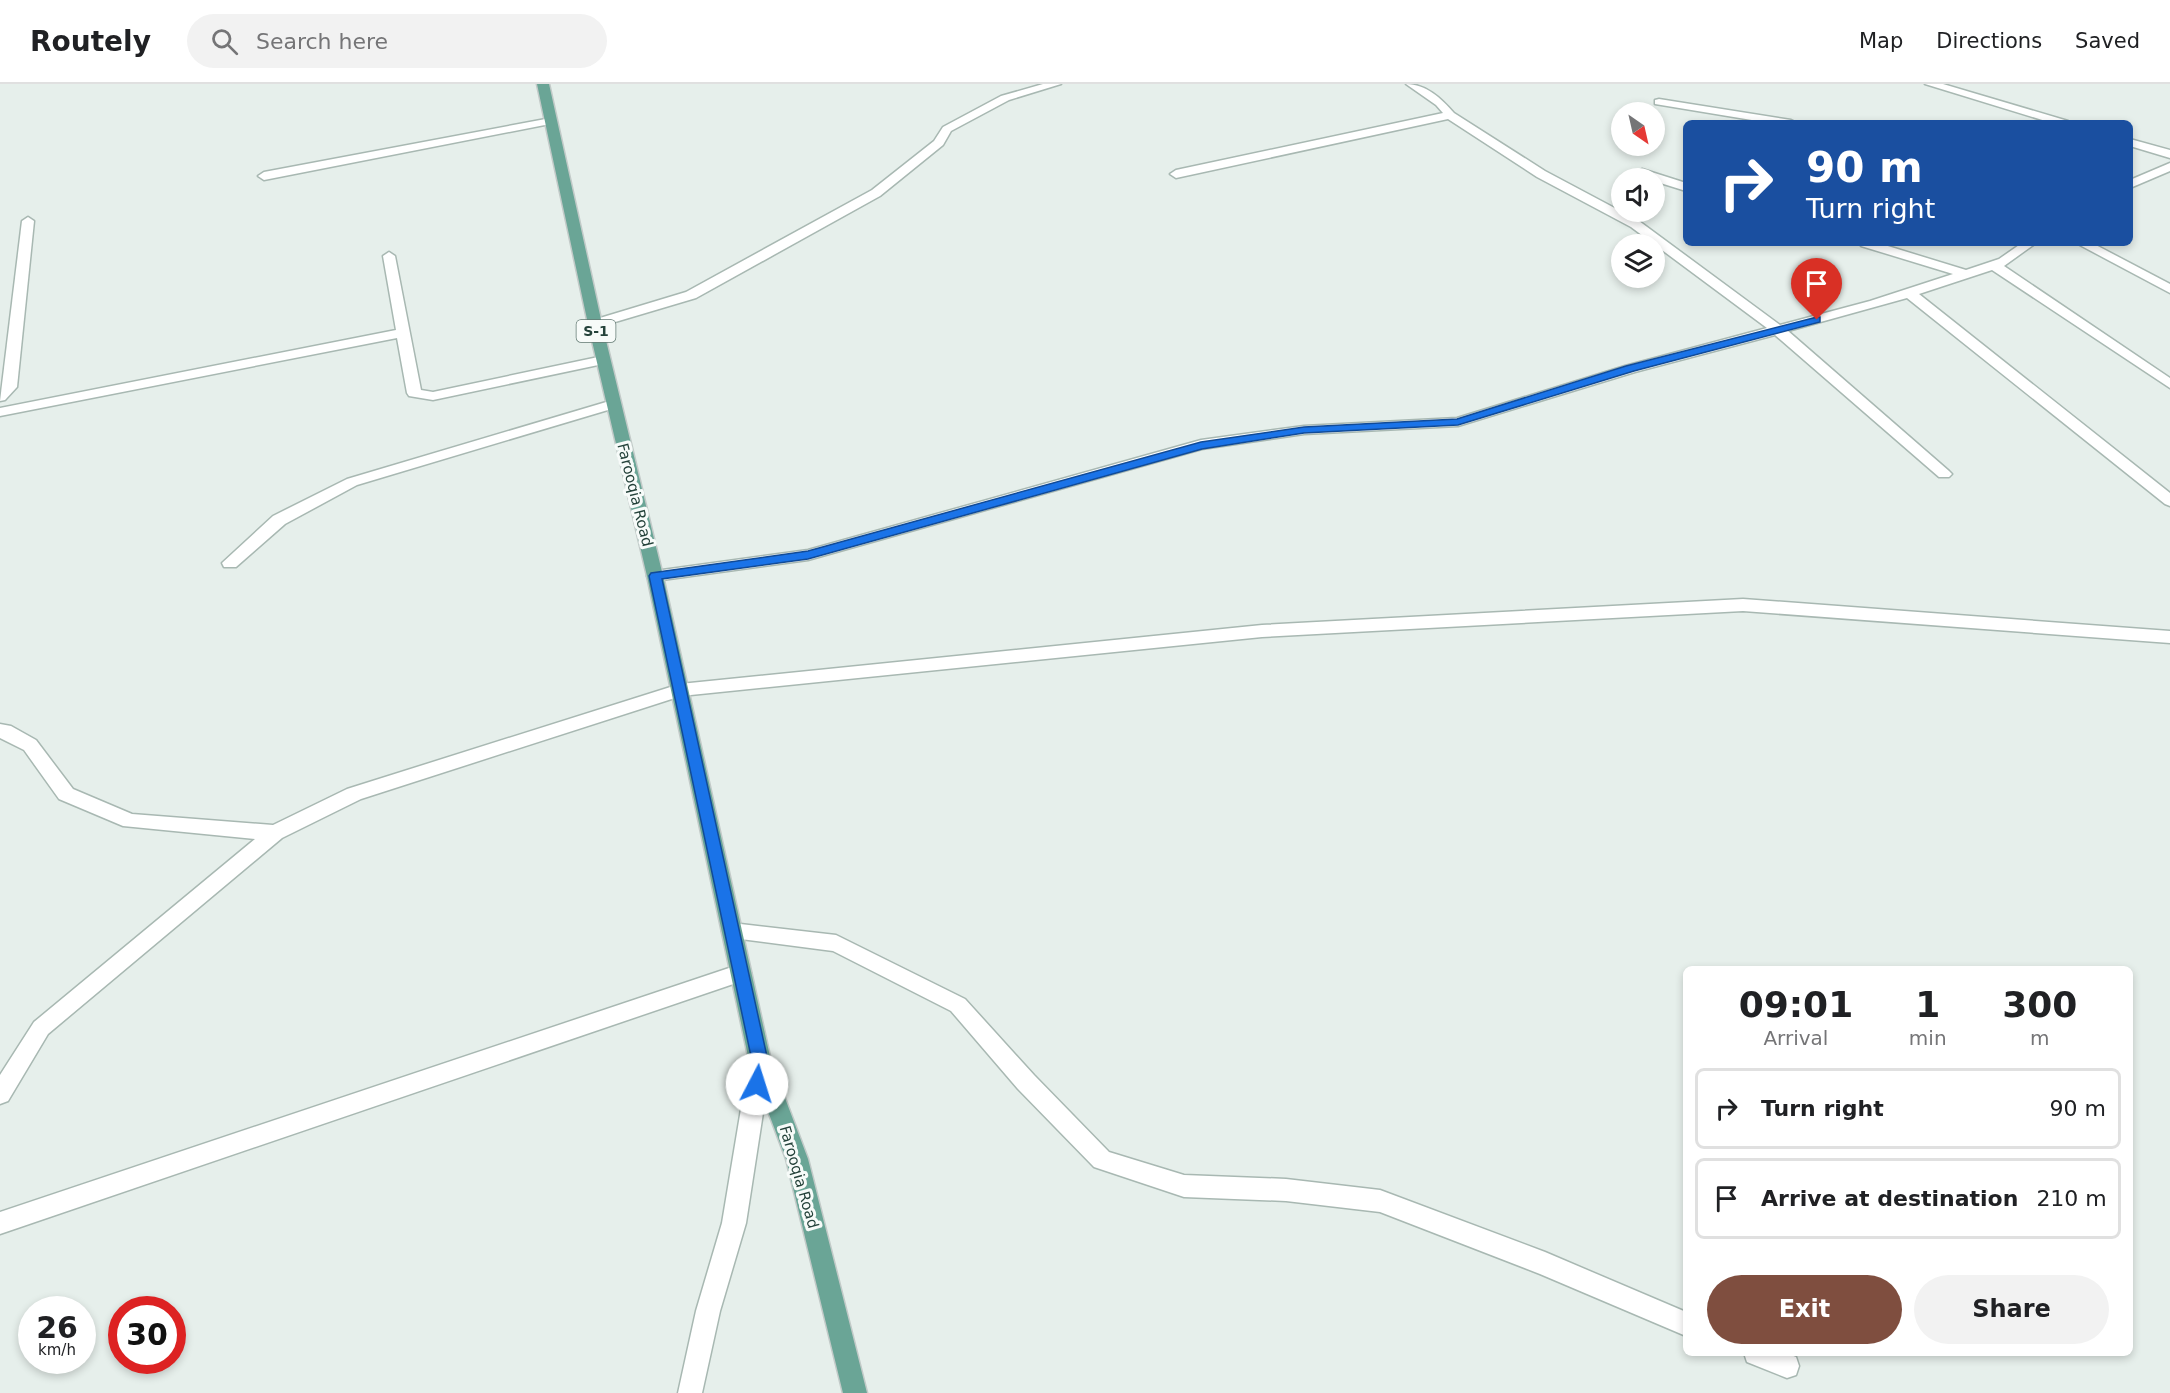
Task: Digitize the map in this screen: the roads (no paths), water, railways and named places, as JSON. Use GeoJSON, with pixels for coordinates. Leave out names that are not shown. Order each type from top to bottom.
{"type":"FeatureCollection","features":[{"type":"Feature","properties":{"kind":"main road","name":"Farooqia Road"},"geometry":{"type":"LineString","coordinates":[[543,84],[613,404],[655,576],[760,1061],[797,1159],[855,1393]]}},
{"type":"Feature","properties":{"kind":"street"},"geometry":{"type":"LineString","coordinates":[[595,324],[691,295],[876,193],[939,143],[947,129],[957,123],[1005,98],[1055,84]]}},
{"type":"Feature","properties":{"kind":"street"},"geometry":{"type":"LineString","coordinates":[[1412,84],[1440,103],[1450,115],[1541,174],[1635,224],[1778,330],[1944,474]]}},
{"type":"Feature","properties":{"kind":"street"},"geometry":{"type":"LineString","coordinates":[[1930,84],[2054,120]]}},
{"type":"Feature","properties":{"kind":"street"},"geometry":{"type":"LineString","coordinates":[[1665,103],[1772,120]]}},
{"type":"Feature","properties":{"kind":"street"},"geometry":{"type":"LineString","coordinates":[[1176,174],[1450,115]]}},
{"type":"Feature","properties":{"kind":"street"},"geometry":{"type":"LineString","coordinates":[[264,177],[551,122]]}},
{"type":"Feature","properties":{"kind":"street"},"geometry":{"type":"LineString","coordinates":[[2133,143],[2170,154]]}},
{"type":"Feature","properties":{"kind":"street"},"geometry":{"type":"LineString","coordinates":[[2133,183],[2170,167]]}},
{"type":"Feature","properties":{"kind":"street"},"geometry":{"type":"LineString","coordinates":[[1665,180],[1683,186]]}},
{"type":"Feature","properties":{"kind":"street"},"geometry":{"type":"LineString","coordinates":[[0,397],[10,387],[28,221]]}},
{"type":"Feature","properties":{"kind":"street"},"geometry":{"type":"LineString","coordinates":[[1875,246],[1965,274]]}},
{"type":"Feature","properties":{"kind":"street"},"geometry":{"type":"LineString","coordinates":[[655,576],[808,555],[1201,445],[1304,430],[1458,422],[1630,369],[1910,293],[2004,262],[2026,246]]}},
{"type":"Feature","properties":{"kind":"street"},"geometry":{"type":"LineString","coordinates":[[2088,246],[2170,289]]}},
{"type":"Feature","properties":{"kind":"street"},"geometry":{"type":"LineString","coordinates":[[389,256],[414,393],[433,396],[603,360]]}},
{"type":"Feature","properties":{"kind":"street"},"geometry":{"type":"LineString","coordinates":[[1993,265],[2170,384]]}},
{"type":"Feature","properties":{"kind":"street"},"geometry":{"type":"LineString","coordinates":[[1910,293],[2170,501]]}},
{"type":"Feature","properties":{"kind":"street"},"geometry":{"type":"LineString","coordinates":[[0,412],[403,333]]}},
{"type":"Feature","properties":{"kind":"street"},"geometry":{"type":"LineString","coordinates":[[230,563],[279,520],[352,482],[613,404]]}},
{"type":"Feature","properties":{"kind":"street"},"geometry":{"type":"LineString","coordinates":[[0,1094],[40,1028],[275,833],[354,794],[680,690],[1262,632],[1743,605],[2170,637]]}},
{"type":"Feature","properties":{"kind":"street"},"geometry":{"type":"LineString","coordinates":[[0,731],[5,731],[30,745],[66,794],[130,821],[275,833]]}},
{"type":"Feature","properties":{"kind":"street"},"geometry":{"type":"LineString","coordinates":[[732,931],[836,943],[958,1005],[1026,1082],[1102,1160],[1184,1186],[1286,1190],[1380,1201],[1545,1264],[1683,1323]]}},
{"type":"Feature","properties":{"kind":"street"},"geometry":{"type":"LineString","coordinates":[[0,1223],[741,973]]}},
{"type":"Feature","properties":{"kind":"street"},"geometry":{"type":"LineString","coordinates":[[690,1393],[708,1311],[734,1223],[760,1061]]}},
{"type":"Feature","properties":{"kind":"street"},"geometry":{"type":"LineString","coordinates":[[1763,1356],[1787,1366]]}}]}
